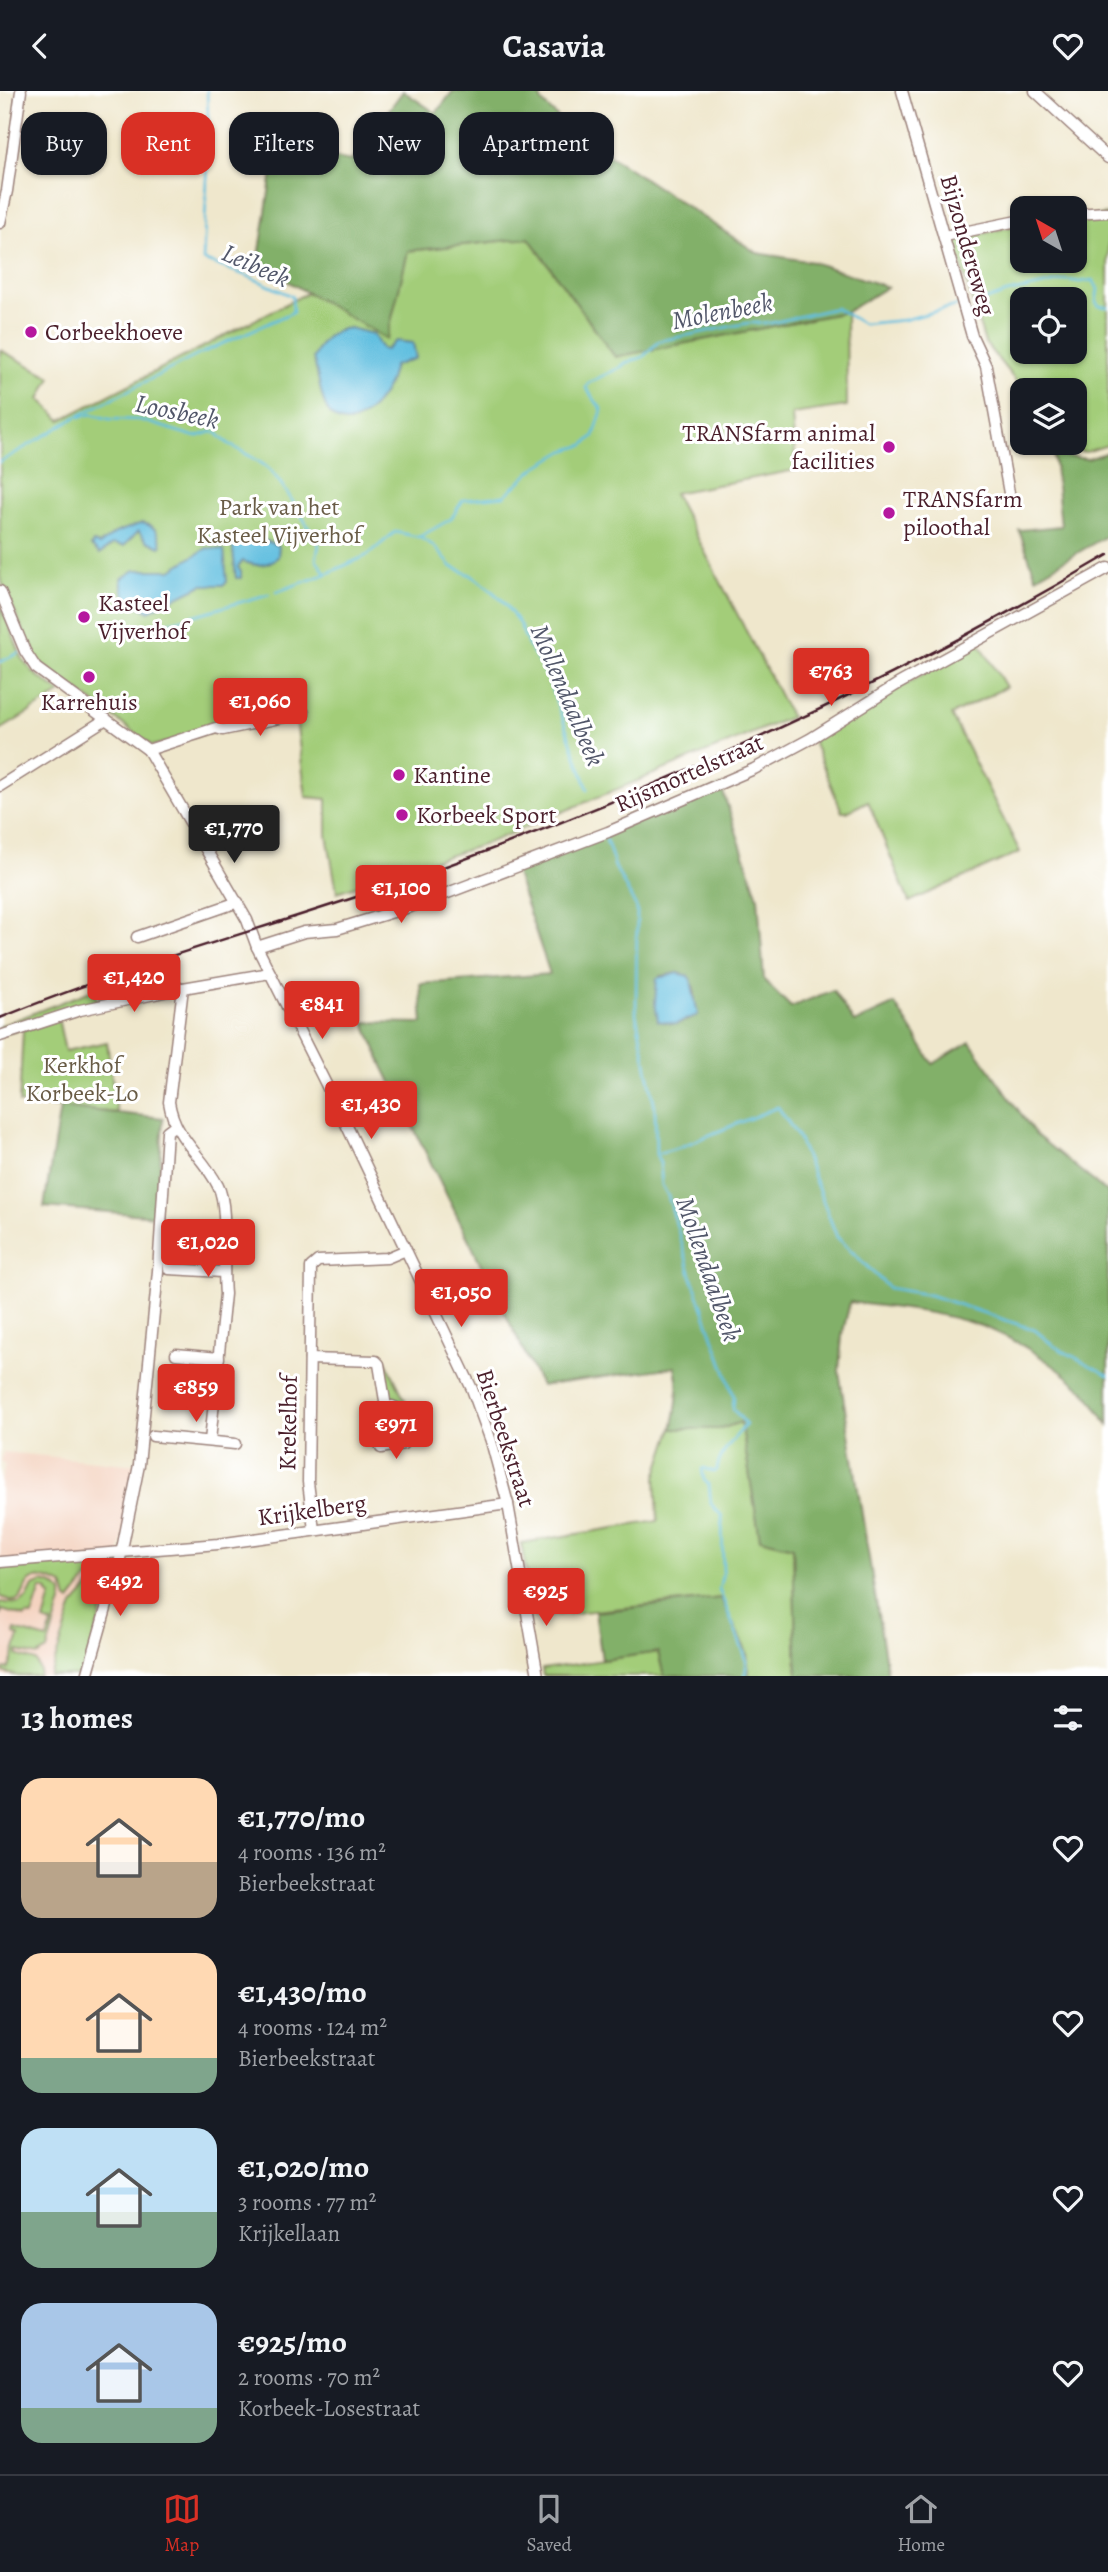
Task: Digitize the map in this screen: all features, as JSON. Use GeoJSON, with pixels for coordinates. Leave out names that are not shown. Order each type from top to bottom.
{"type":"FeatureCollection","features":[{"type":"Feature","properties":{"kind":"street"},"geometry":{"type":"LineString","coordinates":[[0,220],[21,91]]}},
{"type":"Feature","properties":{"kind":"street","name":"Bijzondereweg"},"geometry":{"type":"LineString","coordinates":[[902,91],[972,336],[986,366],[1009,493]]}},
{"type":"Feature","properties":{"kind":"street"},"geometry":{"type":"LineString","coordinates":[[1035,91],[1108,157]]}},
{"type":"Feature","properties":{"kind":"street"},"geometry":{"type":"LineString","coordinates":[[1087,213],[1108,212]]}},
{"type":"Feature","properties":{"kind":"street"},"geometry":{"type":"LineString","coordinates":[[944,236],[1010,222]]}},
{"type":"Feature","properties":{"kind":"street","name":"Rijsmortelstraat"},"geometry":{"type":"LineString","coordinates":[[257,947],[304,932],[337,929],[416,905],[608,832],[754,769],[810,739],[898,684],[1108,568]]}},
{"type":"Feature","properties":{"kind":"street","name":"Bierbeekstraat"},"geometry":{"type":"LineString","coordinates":[[0,591],[25,651],[36,668],[148,750],[238,902],[257,947],[407,1250],[472,1389],[491,1441],[508,1504],[538,1676]]}},
{"type":"Feature","properties":{"kind":"street"},"geometry":{"type":"LineString","coordinates":[[148,750],[216,728],[223,730],[304,713]]}},
{"type":"Feature","properties":{"kind":"street"},"geometry":{"type":"LineString","coordinates":[[0,786],[106,719]]}},
{"type":"Feature","properties":{"kind":"street"},"geometry":{"type":"LineString","coordinates":[[137,937],[238,902]]}},
{"type":"Feature","properties":{"kind":"street"},"geometry":{"type":"LineString","coordinates":[[0,1036],[80,1010],[270,973]]}},
{"type":"Feature","properties":{"kind":"street"},"geometry":{"type":"LineString","coordinates":[[183,988],[169,1102],[174,1125],[218,1185],[223,1202],[225,1294],[211,1441]]}},
{"type":"Feature","properties":{"kind":"street"},"geometry":{"type":"LineString","coordinates":[[86,1676],[121,1552],[141,1445],[158,1271],[167,1131],[174,1125]]}},
{"type":"Feature","properties":{"kind":"street","name":"Krekelhof"},"geometry":{"type":"LineString","coordinates":[[314,1530],[308,1482],[312,1265],[318,1261],[387,1258],[407,1250]]}},
{"type":"Feature","properties":{"kind":"street"},"geometry":{"type":"LineString","coordinates":[[168,1261],[169,1269],[223,1272]]}},
{"type":"Feature","properties":{"kind":"street"},"geometry":{"type":"LineString","coordinates":[[176,1354],[219,1357]]}},
{"type":"Feature","properties":{"kind":"street","name":"Krekelhof"},"geometry":{"type":"LineString","coordinates":[[310,1359],[376,1361],[379,1364],[386,1407]]}},
{"type":"Feature","properties":{"kind":"street"},"geometry":{"type":"LineString","coordinates":[[152,1437],[235,1444]]}},
{"type":"Feature","properties":{"kind":"street","name":"Krijkelberg"},"geometry":{"type":"LineString","coordinates":[[0,1562],[218,1544],[508,1504]]}},
{"type":"Feature","properties":{"kind":"shaded area"},"geometry":{"type":"Polygon","coordinates":[[[3,1452],[137,1465],[118,1560],[83,1676],[0,1676],[0,1484],[5,1465],[1,1462],[3,1452]]]}},
{"type":"Feature","properties":{"kind":"green space"},"geometry":{"type":"Polygon","coordinates":[[[403,91],[434,112],[387,112],[403,91]]]}},
{"type":"Feature","properties":{"kind":"green space"},"geometry":{"type":"Polygon","coordinates":[[[453,91],[538,91],[542,102],[552,112],[459,112],[459,175],[614,175],[614,158],[757,253],[813,262],[887,287],[846,312],[615,357],[529,238],[408,251],[387,339],[258,264],[272,175],[339,175],[339,159],[351,161],[353,158],[353,175],[445,175],[445,112],[437,112],[453,91]]]}},
{"type":"Feature","properties":{"kind":"green space"},"geometry":{"type":"Polygon","coordinates":[[[1108,214],[1108,445],[1087,452],[1087,378],[1013,378],[985,343],[954,241],[1010,227],[1010,273],[1087,273],[1087,217],[1108,214]]]}},
{"type":"Feature","properties":{"kind":"green space","name":"Park van het Kasteel Vijverhof"},"geometry":{"type":"Polygon","coordinates":[[[529,238],[615,357],[846,312],[847,406],[792,414],[796,470],[674,493],[791,717],[485,844],[337,892],[327,835],[327,799],[306,797],[295,712],[152,746],[35,659],[0,578],[0,350],[51,377],[40,399],[61,420],[309,292],[387,338],[408,251],[529,238]]]}},
{"type":"Feature","properties":{"kind":"green space"},"geometry":{"type":"Polygon","coordinates":[[[1108,452],[1108,535],[1036,577],[1019,530],[1061,526],[1054,455],[1088,459],[1108,452]]]}},
{"type":"Feature","properties":{"kind":"green space"},"geometry":{"type":"Polygon","coordinates":[[[0,604],[23,660],[35,674],[61,693],[0,730],[0,604]]]}},
{"type":"Feature","properties":{"kind":"green space"},"geometry":{"type":"Polygon","coordinates":[[[979,642],[1006,687],[951,715],[1020,852],[909,902],[868,801],[842,812],[814,744],[815,737],[979,642]]]}},
{"type":"Feature","properties":{"kind":"green space"},"geometry":{"type":"Polygon","coordinates":[[[721,786],[758,897],[764,980],[791,1007],[833,990],[854,1023],[895,1004],[933,1064],[970,1042],[1036,1135],[1108,1193],[1108,1425],[1087,1394],[1072,1380],[1034,1352],[1006,1337],[947,1316],[850,1302],[842,1336],[839,1371],[888,1676],[797,1676],[793,1547],[760,1539],[741,1422],[721,1429],[672,1429],[677,1398],[675,1367],[541,1386],[383,1066],[364,1022],[423,1023],[420,984],[550,974],[515,871],[721,786]],[[678,973],[661,976],[658,1021],[676,1024],[691,1019],[695,992],[690,980],[678,973]]]}},
{"type":"Feature","properties":{"kind":"green space"},"geometry":{"type":"Polygon","coordinates":[[[93,990],[99,1004],[0,1035],[0,1026],[93,990]]]}},
{"type":"Feature","properties":{"kind":"green space","name":"Kerkhof Korbeek-Lo"},"geometry":{"type":"Polygon","coordinates":[[[58,1018],[65,1051],[107,1042],[117,1113],[19,1103],[23,1030],[58,1018]]]}},
{"type":"Feature","properties":{"kind":"green space"},"geometry":{"type":"Polygon","coordinates":[[[60,1107],[163,1118],[157,1216],[44,1207],[60,1107]]]}},
{"type":"Feature","properties":{"kind":"green space"},"geometry":{"type":"Polygon","coordinates":[[[384,1357],[408,1406],[411,1425],[403,1426],[399,1403],[390,1404],[382,1359],[384,1357]]]}},
{"type":"Feature","properties":{"kind":"green space"},"geometry":{"type":"Polygon","coordinates":[[[741,1421],[760,1539],[793,1547],[797,1676],[749,1676],[721,1598],[534,1617],[521,1543],[658,1521],[656,1477],[672,1429],[721,1429],[741,1421]]]}},
{"type":"Feature","properties":{"kind":"green space"},"geometry":{"type":"Polygon","coordinates":[[[104,1558],[70,1601],[67,1600],[63,1585],[40,1578],[28,1583],[19,1600],[0,1597],[0,1568],[104,1558]]]}},
{"type":"Feature","properties":{"kind":"green space"},"geometry":{"type":"Polygon","coordinates":[[[114,1559],[117,1560],[83,1676],[50,1676],[73,1606],[114,1559]]]}},
{"type":"Feature","properties":{"kind":"green space"},"geometry":{"type":"Polygon","coordinates":[[[43,1582],[62,1592],[47,1650],[37,1656],[18,1651],[17,1655],[36,1661],[39,1676],[17,1676],[3,1672],[5,1668],[9,1669],[19,1636],[14,1634],[15,1630],[47,1639],[52,1624],[44,1621],[51,1596],[48,1591],[41,1589],[32,1616],[25,1617],[2,1610],[0,1616],[0,1602],[19,1604],[27,1598],[33,1586],[43,1582]]]}},
{"type":"Feature","properties":{"kind":"green space"},"geometry":{"type":"Polygon","coordinates":[[[721,1598],[747,1653],[749,1676],[664,1676],[658,1652],[602,1660],[595,1612],[721,1598]]]}},
{"type":"Feature","properties":{"kind":"green space"},"geometry":{"type":"Polygon","coordinates":[[[658,1652],[664,1676],[543,1676],[542,1669],[658,1652]]]}},
{"type":"Feature","properties":{"kind":"water"},"geometry":{"type":"Polygon","coordinates":[[[350,328],[373,334],[382,349],[386,350],[396,341],[413,343],[416,358],[394,366],[383,395],[377,403],[361,417],[344,422],[328,411],[321,394],[313,358],[327,337],[350,328]]]}},
{"type":"Feature","properties":{"kind":"water"},"geometry":{"type":"Polygon","coordinates":[[[142,523],[156,530],[162,545],[160,547],[147,541],[138,531],[124,546],[113,544],[100,554],[91,546],[93,542],[99,545],[115,533],[142,523]]]}},
{"type":"Feature","properties":{"kind":"water"},"geometry":{"type":"Polygon","coordinates":[[[259,538],[279,546],[278,557],[260,565],[243,561],[238,567],[241,578],[236,578],[232,542],[236,540],[250,543],[259,538]]]}},
{"type":"Feature","properties":{"kind":"water"},"geometry":{"type":"Polygon","coordinates":[[[207,548],[224,550],[227,582],[224,585],[202,585],[149,611],[126,597],[121,579],[135,570],[171,570],[207,548]]]}},
{"type":"Feature","properties":{"kind":"water"},"geometry":{"type":"Polygon","coordinates":[[[678,973],[691,980],[698,1015],[676,1024],[658,1021],[655,1003],[657,978],[678,973]]]}},
{"type":"Feature","properties":{"kind":"waterway","name":"Leibeek"},"geometry":{"type":"LineString","coordinates":[[74,418],[204,352],[293,312],[292,296],[203,260],[209,141],[207,91]]}},
{"type":"Feature","properties":{"kind":"waterway","name":"Molenbeek"},"geometry":{"type":"LineString","coordinates":[[981,302],[1007,293],[1067,280],[1093,280],[1098,289],[1096,302],[1099,306],[1108,307]]}},
{"type":"Feature","properties":{"kind":"waterway","name":"Molenbeek"},"geometry":{"type":"LineString","coordinates":[[276,592],[368,555],[395,532],[419,537],[451,519],[463,500],[504,496],[535,468],[564,451],[584,445],[594,436],[602,410],[586,388],[588,383],[625,363],[643,357],[659,341],[748,323],[771,323],[836,308],[863,324],[904,320],[959,305]]}},
{"type":"Feature","properties":{"kind":"waterway","name":"Loosbeek"},"geometry":{"type":"LineString","coordinates":[[80,417],[91,414],[109,419],[140,420],[196,437],[211,432],[217,433],[229,444],[265,465],[278,480],[319,545],[316,559],[326,574]]}},
{"type":"Feature","properties":{"kind":"waterway","name":"Loosbeek"},"geometry":{"type":"LineString","coordinates":[[0,462],[73,419]]}},
{"type":"Feature","properties":{"kind":"waterway","name":"Mollendaalbeek"},"geometry":{"type":"LineString","coordinates":[[419,537],[434,546],[452,567],[485,585],[503,601],[520,625],[528,645],[547,676],[588,789]]}},
{"type":"Feature","properties":{"kind":"waterway","name":"Molenbeek"},"geometry":{"type":"LineString","coordinates":[[154,627],[269,594]]}},
{"type":"Feature","properties":{"kind":"waterway","name":"Molenbeek"},"geometry":{"type":"LineString","coordinates":[[0,662],[19,653]]}},
{"type":"Feature","properties":{"kind":"waterway","name":"Mollendaalbeek"},"geometry":{"type":"LineString","coordinates":[[606,839],[615,867],[637,909],[636,1014],[655,1107],[656,1154],[660,1163],[662,1185],[668,1196],[691,1275],[734,1396],[733,1409],[746,1424],[724,1451],[717,1470],[714,1472],[702,1469],[704,1480],[709,1485],[711,1504],[722,1516],[723,1572],[719,1589],[747,1661],[745,1676]]}},
{"type":"Feature","properties":{"kind":"waterway"},"geometry":{"type":"LineString","coordinates":[[656,1154],[778,1107],[798,1137],[837,1237],[889,1288],[930,1295],[1035,1330],[1054,1346],[1108,1375]]}},
{"type":"Feature","properties":{"kind":"railway"},"geometry":{"type":"LineString","coordinates":[[0,1018],[105,978],[424,874],[687,770],[859,690],[943,647],[1108,555]]}},
{"type":"Feature","properties":{"kind":"place","name":"Corbeekhoeve"},"geometry":{"type":"Point","coordinates":[31,332]}},
{"type":"Feature","properties":{"kind":"place","name":"TRANSfarm animal facilities"},"geometry":{"type":"Point","coordinates":[889,447]}},
{"type":"Feature","properties":{"kind":"place","name":"TRANSfarm piloothal"},"geometry":{"type":"Point","coordinates":[889,513]}},
{"type":"Feature","properties":{"kind":"place","name":"Kasteel Vijverhof"},"geometry":{"type":"Point","coordinates":[84,617]}},
{"type":"Feature","properties":{"kind":"place","name":"Karrehuis"},"geometry":{"type":"Point","coordinates":[89,677]}},
{"type":"Feature","properties":{"kind":"place","name":"Kantine"},"geometry":{"type":"Point","coordinates":[399,775]}},
{"type":"Feature","properties":{"kind":"place","name":"Korbeek Sport"},"geometry":{"type":"Point","coordinates":[402,815]}}]}
